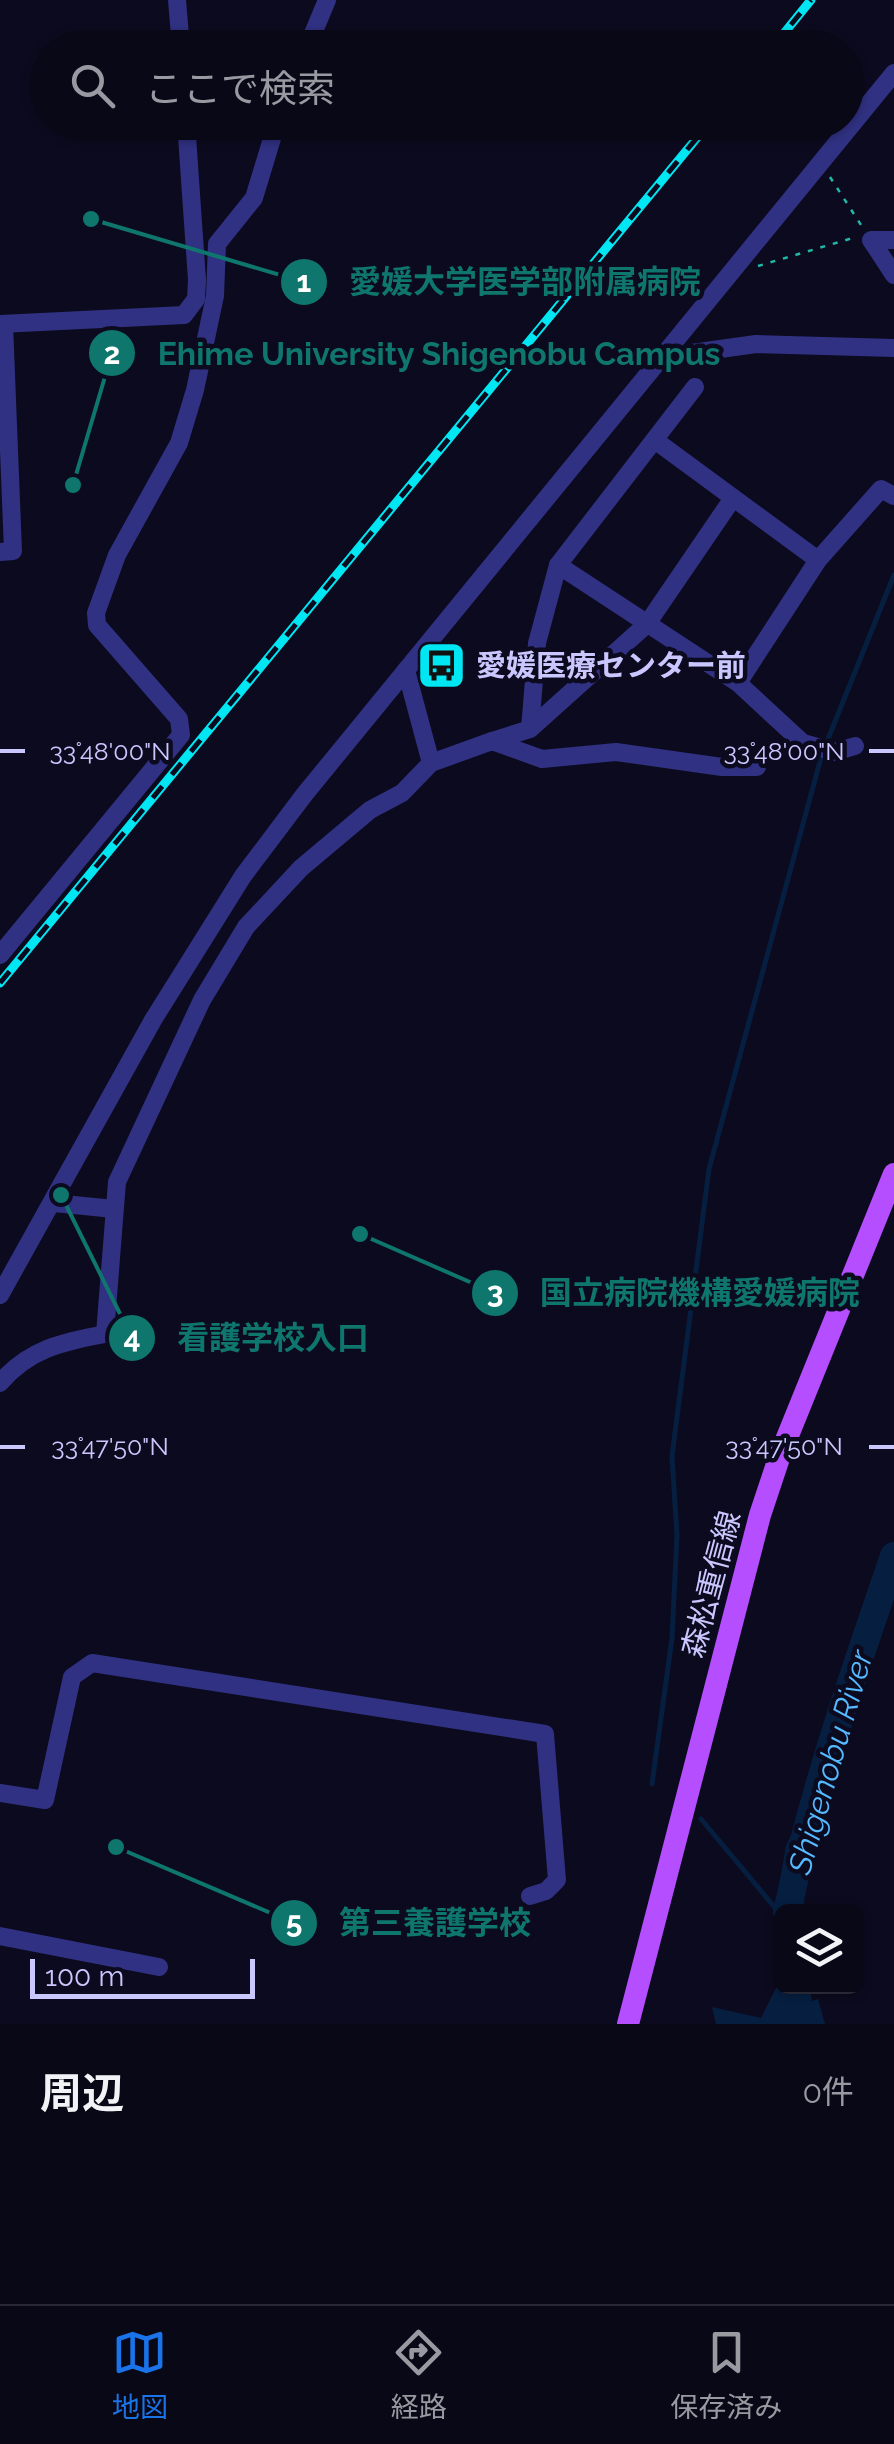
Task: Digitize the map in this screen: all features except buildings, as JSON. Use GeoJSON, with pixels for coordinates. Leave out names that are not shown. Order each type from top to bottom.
{"type":"FeatureCollection","features":[{"type":"Feature","properties":{"kind":"main road","name":"森松重信線"},"geometry":{"type":"LineString","coordinates":[[628,2024],[760,1514],[780,1455],[894,1174]]}},
{"type":"Feature","properties":{"kind":"street"},"geometry":{"type":"LineString","coordinates":[[177,0],[180,30]]}},
{"type":"Feature","properties":{"kind":"street"},"geometry":{"type":"LineString","coordinates":[[315,30],[327,0]]}},
{"type":"Feature","properties":{"kind":"street"},"geometry":{"type":"LineString","coordinates":[[864,110],[894,73]]}},
{"type":"Feature","properties":{"kind":"street"},"geometry":{"type":"LineString","coordinates":[[0,552],[14,552],[2,324],[184,315],[196,299],[198,280],[187,140]]}},
{"type":"Feature","properties":{"kind":"street"},"geometry":{"type":"LineString","coordinates":[[0,955],[182,735],[180,719],[97,625],[96,613],[117,555],[179,443],[212,309],[217,244],[254,198],[272,140]]}},
{"type":"Feature","properties":{"kind":"street"},"geometry":{"type":"LineString","coordinates":[[0,1295],[154,1020],[243,876],[304,794],[840,140]]}},
{"type":"Feature","properties":{"kind":"street"},"geometry":{"type":"LineString","coordinates":[[894,240],[871,240],[894,274]]}},
{"type":"Feature","properties":{"kind":"street"},"geometry":{"type":"LineString","coordinates":[[663,356],[756,344],[894,348]]}},
{"type":"Feature","properties":{"kind":"street"},"geometry":{"type":"LineString","coordinates":[[530,729],[537,643],[558,565],[695,387]]}},
{"type":"Feature","properties":{"kind":"street"},"geometry":{"type":"LineString","coordinates":[[656,441],[818,560]]}},
{"type":"Feature","properties":{"kind":"street"},"geometry":{"type":"LineString","coordinates":[[738,684],[818,560],[881,489],[894,496]]}},
{"type":"Feature","properties":{"kind":"street"},"geometry":{"type":"LineString","coordinates":[[0,1383],[17,1362],[66,1341],[105,1334],[117,1182],[202,1000],[246,927],[301,868],[370,810],[402,793],[431,763],[530,729],[647,624],[733,498]]}},
{"type":"Feature","properties":{"kind":"street"},"geometry":{"type":"LineString","coordinates":[[558,565],[738,684],[803,743],[835,752],[855,746]]}},
{"type":"Feature","properties":{"kind":"street"},"geometry":{"type":"LineString","coordinates":[[406,670],[431,763]]}},
{"type":"Feature","properties":{"kind":"street"},"geometry":{"type":"LineString","coordinates":[[492,740],[542,759],[616,752],[722,767],[757,767]]}},
{"type":"Feature","properties":{"kind":"street"},"geometry":{"type":"LineString","coordinates":[[54,1203],[114,1209]]}},
{"type":"Feature","properties":{"kind":"street"},"geometry":{"type":"LineString","coordinates":[[0,1793],[45,1800],[72,1677],[92,1662],[545,1734],[558,1880],[546,1891],[530,1896]]}},
{"type":"Feature","properties":{"kind":"street"},"geometry":{"type":"LineString","coordinates":[[0,1936],[159,1968]]}},
{"type":"Feature","properties":{"kind":"path"},"geometry":{"type":"LineString","coordinates":[[741,260],[749,269],[866,234],[821,163]]}},
{"type":"Feature","properties":{"kind":"water"},"geometry":{"type":"Polygon","coordinates":[[[805,1805],[804,1904],[778,1904],[786,1846],[805,1805]]]}},
{"type":"Feature","properties":{"kind":"water"},"geometry":{"type":"Polygon","coordinates":[[[774,1992],[811,1994],[812,2001],[818,1999],[825,2024],[716,2024],[712,2007],[761,2018],[774,1992]]]}},
{"type":"Feature","properties":{"kind":"waterway"},"geometry":{"type":"LineString","coordinates":[[826,744],[894,575]]}},
{"type":"Feature","properties":{"kind":"waterway"},"geometry":{"type":"LineString","coordinates":[[652,1784],[672,1638],[677,1535],[672,1456],[709,1169],[822,754]]}},
{"type":"Feature","properties":{"kind":"waterway","name":"Shigenobu River"},"geometry":{"type":"LineString","coordinates":[[789,1904],[822,1777],[894,1556]]}},
{"type":"Feature","properties":{"kind":"waterway"},"geometry":{"type":"LineString","coordinates":[[701,1819],[774,1906]]}},
{"type":"Feature","properties":{"kind":"railway"},"geometry":{"type":"LineString","coordinates":[[787,30],[811,0]]}},
{"type":"Feature","properties":{"kind":"railway"},"geometry":{"type":"LineString","coordinates":[[0,983],[695,140]]}},
{"type":"Feature","properties":{"kind":"place","name":"愛媛大学医学部附属病院"},"geometry":{"type":"Point","coordinates":[91,219]}},
{"type":"Feature","properties":{"kind":"place","name":"Ehime University Shigenobu Campus"},"geometry":{"type":"Point","coordinates":[73,485]}},
{"type":"Feature","properties":{"kind":"place","name":"愛媛医療センター前"},"geometry":{"type":"Point","coordinates":[441,665]}},
{"type":"Feature","properties":{"kind":"place","name":"看護学校入口"},"geometry":{"type":"Point","coordinates":[61,1195]}},
{"type":"Feature","properties":{"kind":"place","name":"国立病院機構愛媛病院"},"geometry":{"type":"Point","coordinates":[360,1234]}},
{"type":"Feature","properties":{"kind":"place","name":"第三養護学校"},"geometry":{"type":"Point","coordinates":[116,1847]}}]}
